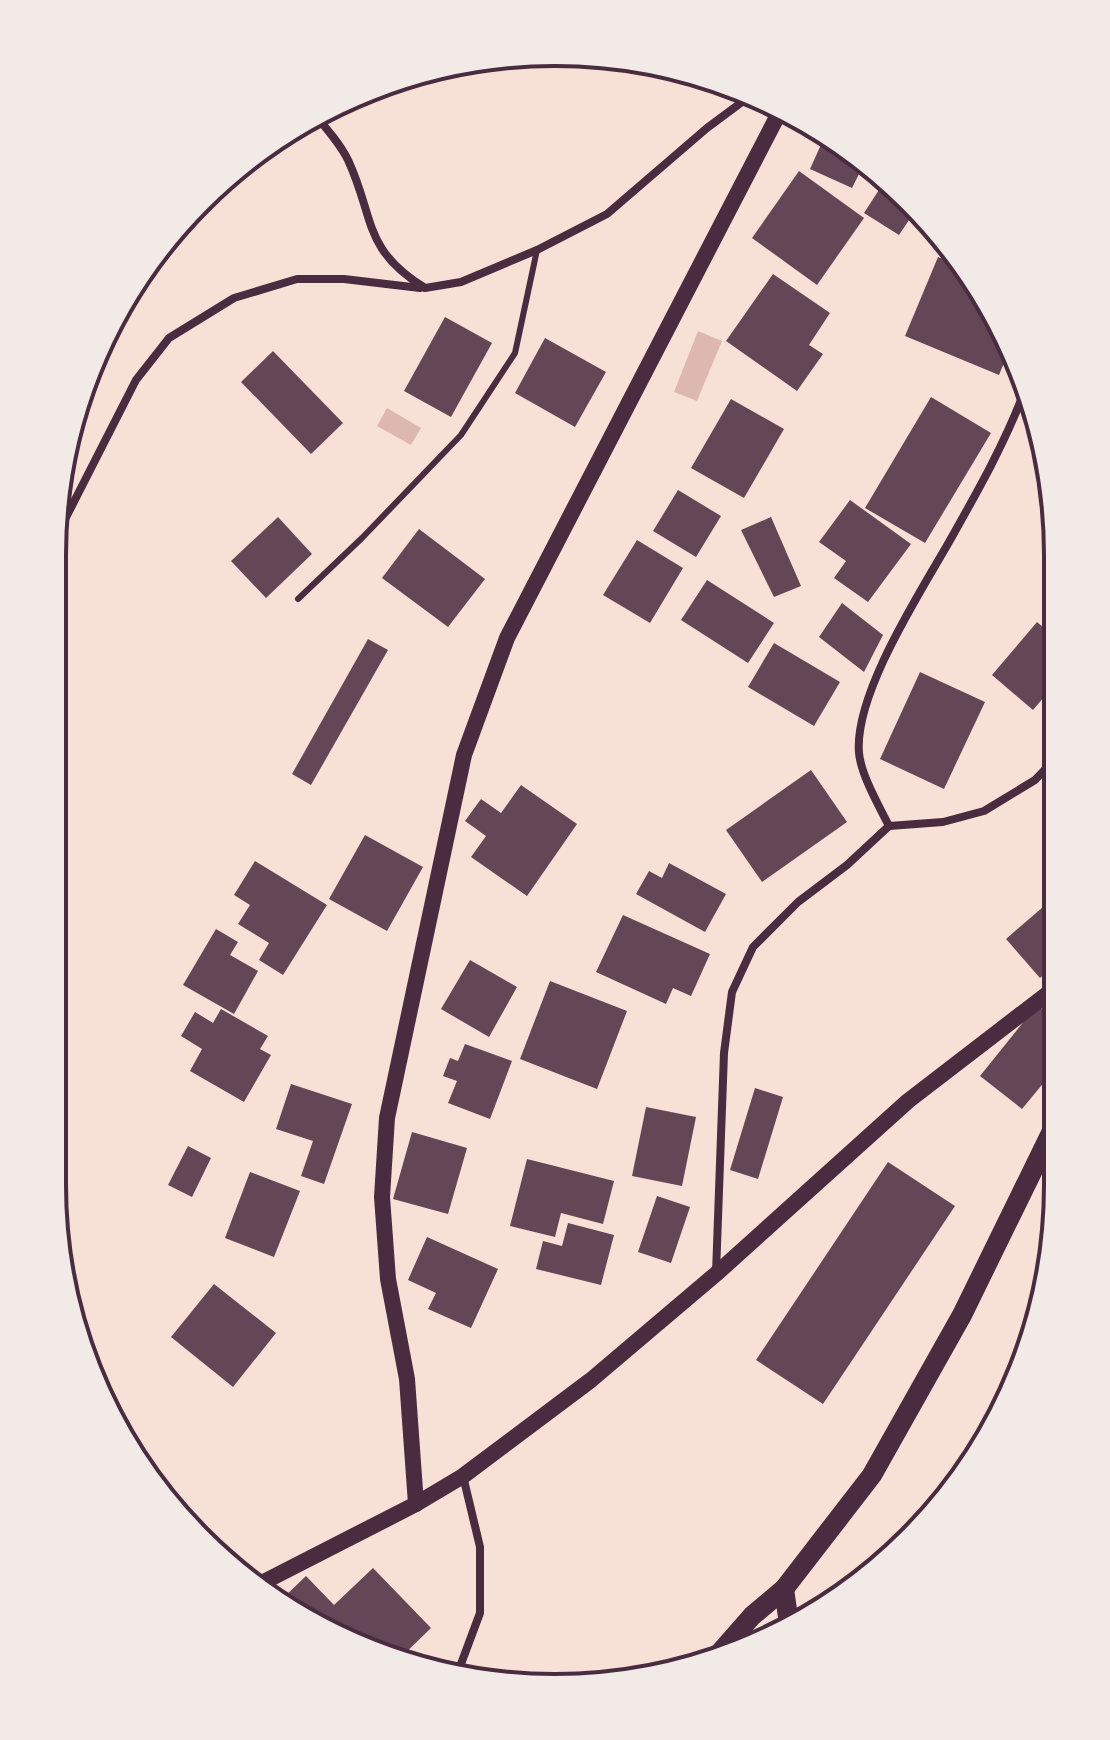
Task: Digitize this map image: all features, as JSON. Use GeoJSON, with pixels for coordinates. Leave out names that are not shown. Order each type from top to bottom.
{"type":"FeatureCollection","features":[{"type":"Feature","properties":{"kind":"main road"},"geometry":{"type":"LineString","coordinates":[[416,1504],[407,1379],[388,1279],[382,1197],[387,1118],[464,755],[507,638],[776,119]]}},
{"type":"Feature","properties":{"kind":"main road"},"geometry":{"type":"LineString","coordinates":[[267,1580],[416,1504],[463,1476],[591,1380],[716,1274],[908,1101],[1044,996]]}},
{"type":"Feature","properties":{"kind":"main road"},"geometry":{"type":"LineString","coordinates":[[730,1642],[752,1616],[784,1589],[872,1475],[962,1315],[1044,1147]]}},
{"type":"Feature","properties":{"kind":"main road"},"geometry":{"type":"LineString","coordinates":[[784,1589],[788,1615]]}},
{"type":"Feature","properties":{"kind":"street"},"geometry":{"type":"LineString","coordinates":[[68,514],[136,380],[169,338],[234,298],[297,279],[344,279],[425,288],[461,282],[537,250],[607,214],[741,103]]}},
{"type":"Feature","properties":{"kind":"street"},"geometry":{"type":"LineString","coordinates":[[323,125],[347,158],[371,233],[386,257],[406,277],[425,288]]}},
{"type":"Feature","properties":{"kind":"street"},"geometry":{"type":"LineString","coordinates":[[889,826],[871,790],[859,754],[864,709],[896,635],[1008,435],[1020,404]]}},
{"type":"Feature","properties":{"kind":"street"},"geometry":{"type":"LineString","coordinates":[[716,1274],[724,1053],[732,992],[753,947],[798,902],[847,865],[889,826],[943,822],[984,811],[1035,780],[1044,771]]}},
{"type":"Feature","properties":{"kind":"street"},"geometry":{"type":"LineString","coordinates":[[461,1665],[480,1613],[480,1547],[463,1476]]}},
{"type":"Feature","properties":{"kind":"lane"},"geometry":{"type":"LineString","coordinates":[[298,599],[461,435],[515,353],[537,250]]}},
{"type":"Feature","properties":{"kind":"shaded area"},"geometry":{"type":"Polygon","coordinates":[[[698,331],[722,341],[697,401],[674,392],[698,331]]]}},
{"type":"Feature","properties":{"kind":"shaded area"},"geometry":{"type":"Polygon","coordinates":[[[387,408],[421,428],[411,445],[377,426],[387,408]]]}},
{"type":"Feature","properties":{"kind":"building"},"geometry":{"type":"Polygon","coordinates":[[[821,144],[860,173],[852,188],[810,169],[821,144]]]}},
{"type":"Feature","properties":{"kind":"building"},"geometry":{"type":"Polygon","coordinates":[[[799,171],[864,218],[817,285],[752,238],[799,171]]]}},
{"type":"Feature","properties":{"kind":"building"},"geometry":{"type":"Polygon","coordinates":[[[879,189],[910,219],[899,235],[864,213],[879,189]]]}},
{"type":"Feature","properties":{"kind":"building"},"geometry":{"type":"Polygon","coordinates":[[[938,257],[945,260],[962,283],[1004,362],[999,375],[905,336],[938,257]]]}},
{"type":"Feature","properties":{"kind":"building"},"geometry":{"type":"Polygon","coordinates":[[[773,274],[830,313],[809,345],[823,354],[797,391],[726,341],[773,274]]]}},
{"type":"Feature","properties":{"kind":"building"},"geometry":{"type":"Polygon","coordinates":[[[445,317],[492,343],[451,417],[404,391],[445,317]]]}},
{"type":"Feature","properties":{"kind":"building"},"geometry":{"type":"Polygon","coordinates":[[[545,338],[606,372],[575,427],[515,393],[545,338]]]}},
{"type":"Feature","properties":{"kind":"building"},"geometry":{"type":"Polygon","coordinates":[[[273,351],[343,423],[311,454],[241,382],[273,351]]]}},
{"type":"Feature","properties":{"kind":"building"},"geometry":{"type":"Polygon","coordinates":[[[931,397],[991,433],[925,543],[865,508],[931,397]]]}},
{"type":"Feature","properties":{"kind":"building"},"geometry":{"type":"Polygon","coordinates":[[[731,399],[784,429],[744,498],[691,468],[731,399]]]}},
{"type":"Feature","properties":{"kind":"building"},"geometry":{"type":"Polygon","coordinates":[[[678,490],[721,516],[696,557],[653,531],[678,490]]]}},
{"type":"Feature","properties":{"kind":"building"},"geometry":{"type":"Polygon","coordinates":[[[850,500],[911,544],[868,602],[834,578],[846,561],[819,542],[850,500]]]}},
{"type":"Feature","properties":{"kind":"building"},"geometry":{"type":"Polygon","coordinates":[[[278,517],[312,554],[266,598],[231,561],[278,517]]]}},
{"type":"Feature","properties":{"kind":"building"},"geometry":{"type":"Polygon","coordinates":[[[771,517],[801,586],[774,597],[741,530],[771,517]]]}},
{"type":"Feature","properties":{"kind":"building"},"geometry":{"type":"Polygon","coordinates":[[[419,529],[485,579],[448,627],[382,578],[419,529]]]}},
{"type":"Feature","properties":{"kind":"building"},"geometry":{"type":"Polygon","coordinates":[[[637,540],[683,568],[650,623],[603,595],[637,540]]]}},
{"type":"Feature","properties":{"kind":"building"},"geometry":{"type":"Polygon","coordinates":[[[707,580],[774,623],[748,663],[681,620],[707,580]]]}},
{"type":"Feature","properties":{"kind":"building"},"geometry":{"type":"Polygon","coordinates":[[[842,603],[883,635],[864,672],[819,637],[842,603]]]}},
{"type":"Feature","properties":{"kind":"building"},"geometry":{"type":"Polygon","coordinates":[[[1037,622],[1044,628],[1044,697],[1033,710],[992,675],[1037,622]]]}},
{"type":"Feature","properties":{"kind":"building"},"geometry":{"type":"Polygon","coordinates":[[[368,639],[388,650],[311,785],[292,774],[368,639]]]}},
{"type":"Feature","properties":{"kind":"building"},"geometry":{"type":"Polygon","coordinates":[[[774,643],[840,682],[814,726],[748,687],[774,643]]]}},
{"type":"Feature","properties":{"kind":"building"},"geometry":{"type":"Polygon","coordinates":[[[920,672],[985,702],[944,789],[880,759],[920,672]]]}},
{"type":"Feature","properties":{"kind":"building"},"geometry":{"type":"Polygon","coordinates":[[[811,770],[847,822],[762,882],[726,830],[811,770]]]}},
{"type":"Feature","properties":{"kind":"building"},"geometry":{"type":"Polygon","coordinates":[[[521,785],[577,824],[527,896],[471,857],[486,836],[465,821],[481,799],[501,813],[521,785]]]}},
{"type":"Feature","properties":{"kind":"building"},"geometry":{"type":"Polygon","coordinates":[[[365,835],[423,867],[387,931],[329,899],[365,835]]]}},
{"type":"Feature","properties":{"kind":"building"},"geometry":{"type":"Polygon","coordinates":[[[255,861],[327,905],[283,975],[259,960],[269,943],[238,924],[250,905],[234,895],[255,861]]]}},
{"type":"Feature","properties":{"kind":"building"},"geometry":{"type":"Polygon","coordinates":[[[669,863],[726,894],[705,932],[636,894],[649,871],[662,878],[669,863]]]}},
{"type":"Feature","properties":{"kind":"building"},"geometry":{"type":"Polygon","coordinates":[[[1043,907],[1044,975],[1040,978],[1006,939],[1043,907]]]}},
{"type":"Feature","properties":{"kind":"building"},"geometry":{"type":"Polygon","coordinates":[[[623,915],[710,954],[691,996],[673,988],[666,1004],[596,972],[623,915]]]}},
{"type":"Feature","properties":{"kind":"building"},"geometry":{"type":"Polygon","coordinates":[[[216,929],[238,942],[230,955],[258,971],[234,1014],[183,985],[216,929]]]}},
{"type":"Feature","properties":{"kind":"building"},"geometry":{"type":"Polygon","coordinates":[[[470,960],[517,987],[489,1037],[441,1009],[470,960]]]}},
{"type":"Feature","properties":{"kind":"building"},"geometry":{"type":"Polygon","coordinates":[[[550,981],[627,1011],[597,1089],[520,1059],[550,981]]]}},
{"type":"Feature","properties":{"kind":"building"},"geometry":{"type":"Polygon","coordinates":[[[1037,1005],[1044,1010],[1044,1082],[1022,1109],[980,1076],[1037,1005]]]}},
{"type":"Feature","properties":{"kind":"building"},"geometry":{"type":"Polygon","coordinates":[[[221,1009],[268,1036],[260,1049],[271,1055],[244,1102],[190,1071],[202,1049],[181,1036],[195,1012],[213,1023],[221,1009]]]}},
{"type":"Feature","properties":{"kind":"building"},"geometry":{"type":"Polygon","coordinates":[[[465,1044],[512,1061],[490,1119],[448,1103],[457,1081],[443,1076],[450,1058],[458,1061],[465,1044]]]}},
{"type":"Feature","properties":{"kind":"building"},"geometry":{"type":"Polygon","coordinates":[[[291,1084],[352,1104],[324,1184],[301,1176],[313,1141],[276,1129],[291,1084]]]}},
{"type":"Feature","properties":{"kind":"building"},"geometry":{"type":"Polygon","coordinates":[[[755,1088],[783,1097],[758,1179],[730,1170],[755,1088]]]}},
{"type":"Feature","properties":{"kind":"building"},"geometry":{"type":"Polygon","coordinates":[[[646,1107],[696,1117],[682,1186],[632,1176],[646,1107]]]}},
{"type":"Feature","properties":{"kind":"building"},"geometry":{"type":"Polygon","coordinates":[[[412,1132],[467,1148],[448,1214],[393,1199],[412,1132]]]}},
{"type":"Feature","properties":{"kind":"building"},"geometry":{"type":"Polygon","coordinates":[[[188,1146],[211,1158],[192,1197],[168,1185],[188,1146]]]}},
{"type":"Feature","properties":{"kind":"building"},"geometry":{"type":"Polygon","coordinates":[[[527,1159],[614,1181],[603,1224],[561,1213],[555,1237],[510,1226],[527,1159]]]}},
{"type":"Feature","properties":{"kind":"building"},"geometry":{"type":"Polygon","coordinates":[[[888,1162],[955,1206],[823,1404],[756,1360],[888,1162]]]}},
{"type":"Feature","properties":{"kind":"building"},"geometry":{"type":"Polygon","coordinates":[[[250,1172],[300,1191],[274,1257],[225,1238],[250,1172]]]}},
{"type":"Feature","properties":{"kind":"building"},"geometry":{"type":"Polygon","coordinates":[[[657,1196],[690,1207],[671,1263],[638,1252],[657,1196]]]}},
{"type":"Feature","properties":{"kind":"building"},"geometry":{"type":"Polygon","coordinates":[[[568,1223],[614,1235],[601,1285],[536,1269],[543,1241],[562,1246],[568,1223]]]}},
{"type":"Feature","properties":{"kind":"building"},"geometry":{"type":"Polygon","coordinates":[[[427,1237],[498,1269],[471,1328],[428,1309],[436,1293],[408,1280],[427,1237]]]}},
{"type":"Feature","properties":{"kind":"building"},"geometry":{"type":"Polygon","coordinates":[[[214,1284],[276,1333],[233,1387],[171,1337],[214,1284]]]}},
{"type":"Feature","properties":{"kind":"building"},"geometry":{"type":"Polygon","coordinates":[[[373,1568],[431,1628],[407,1651],[339,1624],[287,1594],[306,1576],[334,1605],[373,1568]]]}}]}
